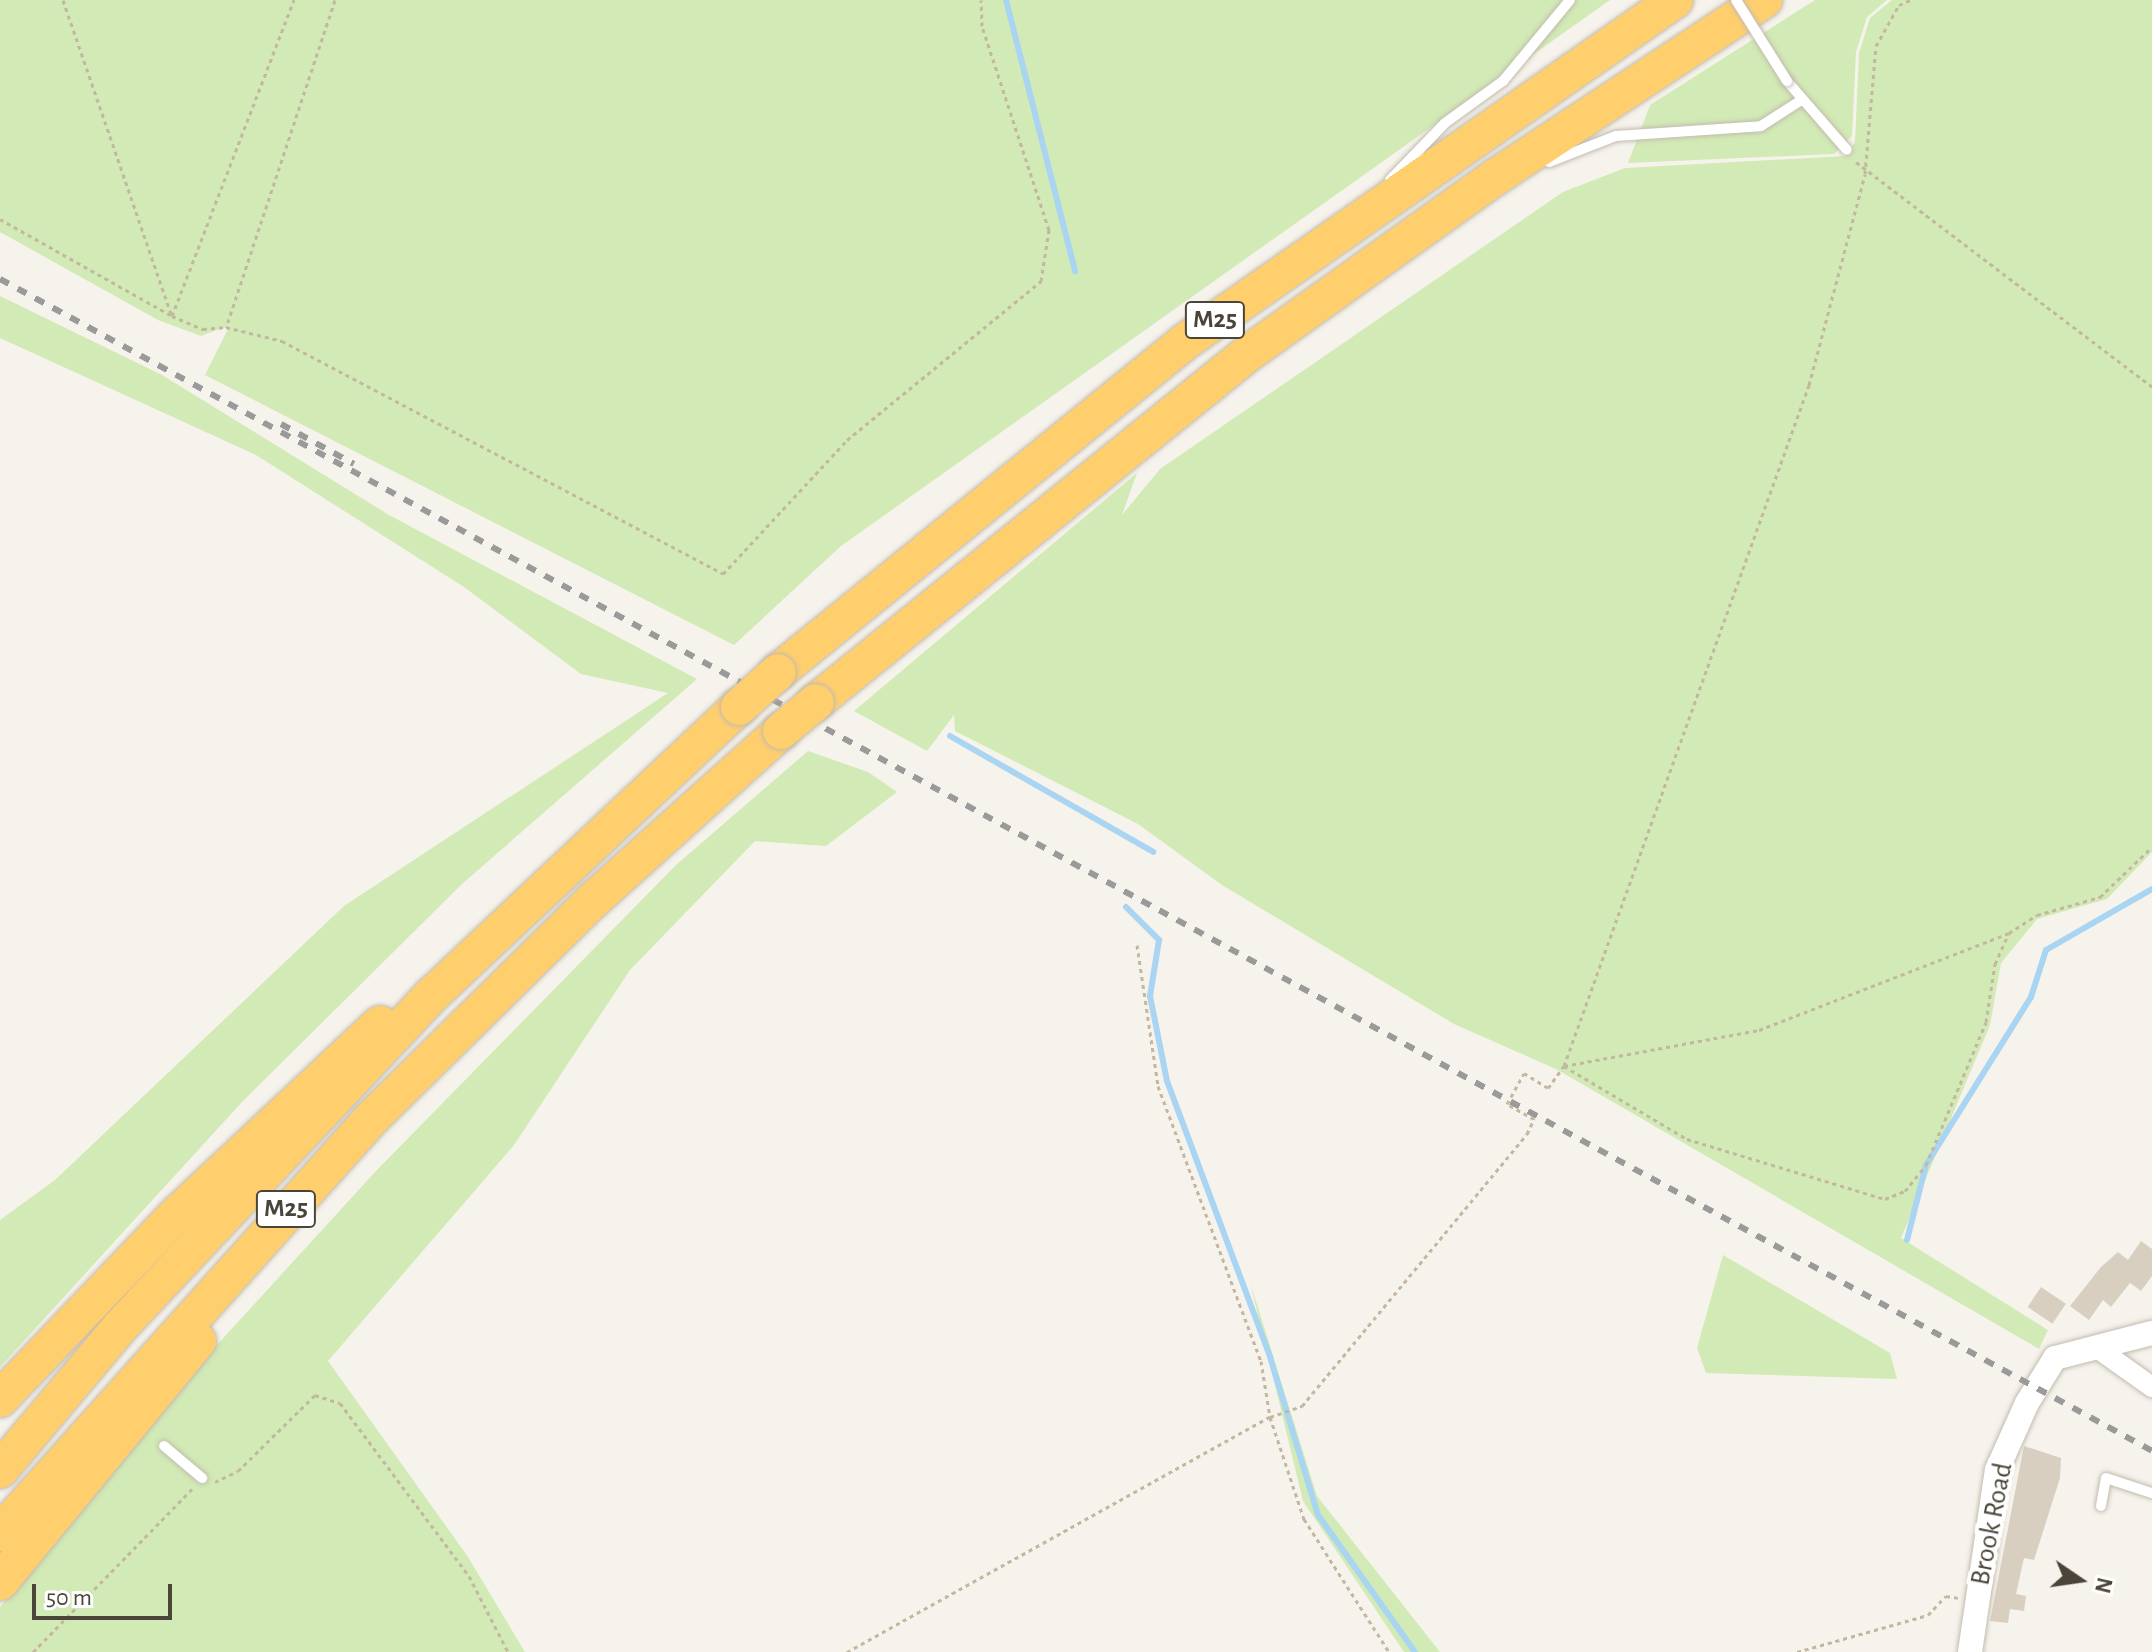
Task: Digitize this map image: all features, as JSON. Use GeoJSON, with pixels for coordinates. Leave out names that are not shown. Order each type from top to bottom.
{"type":"FeatureCollection","features":[{"type":"Feature","properties":{"kind":"highway","name":"M25"},"geometry":{"type":"LineString","coordinates":[[0,1470],[119,1328],[433,994],[778,672],[1073,429],[1346,224],[1675,0]]}},
{"type":"Feature","properties":{"kind":"highway","name":"M25"},"geometry":{"type":"LineString","coordinates":[[0,1533],[285,1210],[590,903],[781,731],[1123,450],[1412,235],[1764,0]]}},
{"type":"Feature","properties":{"kind":"highway"},"geometry":{"type":"LineString","coordinates":[[0,1582],[235,1298],[537,981],[590,903]]}},
{"type":"Feature","properties":{"kind":"highway"},"geometry":{"type":"LineString","coordinates":[[0,1399],[361,1035],[433,994]]}},
{"type":"Feature","properties":{"kind":"street","name":"Brook Road"},"geometry":{"type":"LineString","coordinates":[[1970,1652],[1997,1470],[2027,1403],[2055,1358],[2100,1350],[2152,1333]]}},
{"type":"Feature","properties":{"kind":"street"},"geometry":{"type":"LineString","coordinates":[[2100,1350],[2152,1387]]}},
{"type":"Feature","properties":{"kind":"lane"},"geometry":{"type":"LineString","coordinates":[[1346,224],[1445,123],[1503,81],[1570,0]]}},
{"type":"Feature","properties":{"kind":"lane"},"geometry":{"type":"LineString","coordinates":[[1736,0],[1800,101],[1847,150]]}},
{"type":"Feature","properties":{"kind":"lane"},"geometry":{"type":"LineString","coordinates":[[1412,235],[1476,209],[1588,143],[1761,126],[1800,101]]}},
{"type":"Feature","properties":{"kind":"lane"},"geometry":{"type":"LineString","coordinates":[[164,1446],[202,1478]]}},
{"type":"Feature","properties":{"kind":"lane"},"geometry":{"type":"LineString","coordinates":[[2101,1506],[2106,1478],[2152,1493]]}},
{"type":"Feature","properties":{"kind":"path"},"geometry":{"type":"LineString","coordinates":[[63,0],[172,316]]}},
{"type":"Feature","properties":{"kind":"path"},"geometry":{"type":"LineString","coordinates":[[172,316],[294,0]]}},
{"type":"Feature","properties":{"kind":"path"},"geometry":{"type":"LineString","coordinates":[[226,327],[335,0]]}},
{"type":"Feature","properties":{"kind":"path"},"geometry":{"type":"LineString","coordinates":[[0,219],[172,316],[203,329],[226,327],[282,341],[723,574],[847,440],[1041,281],[1049,230],[982,26],[981,0]]}},
{"type":"Feature","properties":{"kind":"path"},"geometry":{"type":"LineString","coordinates":[[847,1652],[1270,1417],[1302,1406],[1527,1134],[1534,1119],[1507,1104],[1524,1073],[1548,1088],[1564,1066],[1809,385],[1865,174],[1876,46],[1899,5],[1910,0]]}},
{"type":"Feature","properties":{"kind":"path"},"geometry":{"type":"LineString","coordinates":[[1847,150],[1865,174],[2152,387]]}},
{"type":"Feature","properties":{"kind":"path"},"geometry":{"type":"LineString","coordinates":[[1564,1066],[1759,1030],[2009,933],[2037,915],[2100,897],[2152,847]]}},
{"type":"Feature","properties":{"kind":"path"},"geometry":{"type":"LineString","coordinates":[[1564,1066],[1687,1139],[1885,1199],[1905,1191],[1926,1165],[1986,1022],[1995,964],[2009,933]]}},
{"type":"Feature","properties":{"kind":"path"},"geometry":{"type":"LineString","coordinates":[[1137,945],[1158,1086],[1261,1361],[1270,1417],[1304,1519],[1389,1652]]}},
{"type":"Feature","properties":{"kind":"path"},"geometry":{"type":"LineString","coordinates":[[33,1652],[202,1478],[221,1483],[238,1471],[315,1395],[340,1403],[469,1576],[508,1652]]}},
{"type":"Feature","properties":{"kind":"path"},"geometry":{"type":"LineString","coordinates":[[1797,1652],[1928,1615],[1946,1596],[1978,1602]]}},
{"type":"Feature","properties":{"kind":"green space"},"geometry":{"type":"Polygon","coordinates":[[[0,0],[1610,0],[841,546],[734,645],[205,375],[230,325],[201,336],[158,320],[0,232],[0,0]]]}},
{"type":"Feature","properties":{"kind":"green space"},"geometry":{"type":"Polygon","coordinates":[[[1815,0],[1887,0],[1867,17],[1856,52],[1852,136],[1834,154],[1628,163],[1650,105],[1815,0]]]}},
{"type":"Feature","properties":{"kind":"green space"},"geometry":{"type":"Polygon","coordinates":[[[1892,0],[2152,0],[2152,852],[2107,899],[2037,919],[2001,963],[1990,1025],[1901,1238],[2048,1330],[2039,1349],[1556,1069],[1454,1024],[1222,885],[1138,824],[955,731],[954,715],[927,751],[854,711],[1137,473],[1122,515],[1160,469],[1563,192],[1625,168],[1845,156],[1855,142],[1859,53],[1870,18],[1892,0]]]}},
{"type":"Feature","properties":{"kind":"green space"},"geometry":{"type":"Polygon","coordinates":[[[0,296],[162,375],[389,515],[697,679],[462,884],[242,1102],[0,1367],[0,1220],[55,1180],[344,906],[668,693],[581,674],[464,587],[256,455],[0,338],[0,296]]]}},
{"type":"Feature","properties":{"kind":"green space"},"geometry":{"type":"Polygon","coordinates":[[[808,751],[868,772],[897,792],[826,846],[755,841],[630,970],[514,1145],[328,1361],[468,1557],[525,1652],[0,1652],[0,1607],[122,1449],[375,1172],[676,865],[808,751]]]}},
{"type":"Feature","properties":{"kind":"green space"},"geometry":{"type":"Polygon","coordinates":[[[1723,1255],[1890,1353],[1897,1379],[1706,1373],[1697,1348],[1723,1255]]]}},
{"type":"Feature","properties":{"kind":"green space"},"geometry":{"type":"Polygon","coordinates":[[[1250,1282],[1317,1496],[1440,1652],[1404,1652],[1303,1501],[1250,1282]]]}},
{"type":"Feature","properties":{"kind":"building"},"geometry":{"type":"Polygon","coordinates":[[[2141,1241],[2152,1249],[2152,1276],[2141,1291],[2130,1283],[2111,1307],[2103,1300],[2089,1320],[2070,1306],[2101,1267],[2118,1252],[2128,1260],[2141,1241]]]}},
{"type":"Feature","properties":{"kind":"building"},"geometry":{"type":"Polygon","coordinates":[[[2041,1287],[2066,1304],[2052,1324],[2028,1307],[2041,1287]]]}},
{"type":"Feature","properties":{"kind":"building"},"geometry":{"type":"Polygon","coordinates":[[[2024,1446],[2061,1458],[2060,1478],[2034,1560],[2024,1558],[2016,1594],[2026,1596],[2024,1611],[2010,1609],[2008,1623],[1990,1621],[2024,1446]]]}},
{"type":"Feature","properties":{"kind":"waterway"},"geometry":{"type":"LineString","coordinates":[[1006,0],[1075,271]]}},
{"type":"Feature","properties":{"kind":"waterway"},"geometry":{"type":"LineString","coordinates":[[950,736],[1153,852]]}},
{"type":"Feature","properties":{"kind":"waterway"},"geometry":{"type":"LineString","coordinates":[[1907,1240],[1926,1165],[2031,997],[2046,950],[2152,889]]}},
{"type":"Feature","properties":{"kind":"waterway"},"geometry":{"type":"LineString","coordinates":[[1126,907],[1159,940],[1150,996],[1167,1081],[1270,1357],[1318,1515],[1415,1652]]}},
{"type":"Feature","properties":{"kind":"railway"},"geometry":{"type":"LineString","coordinates":[[0,279],[2152,1451]]}},
{"type":"Feature","properties":{"kind":"railway"},"geometry":{"type":"LineString","coordinates":[[281,424],[354,464]]}}]}
